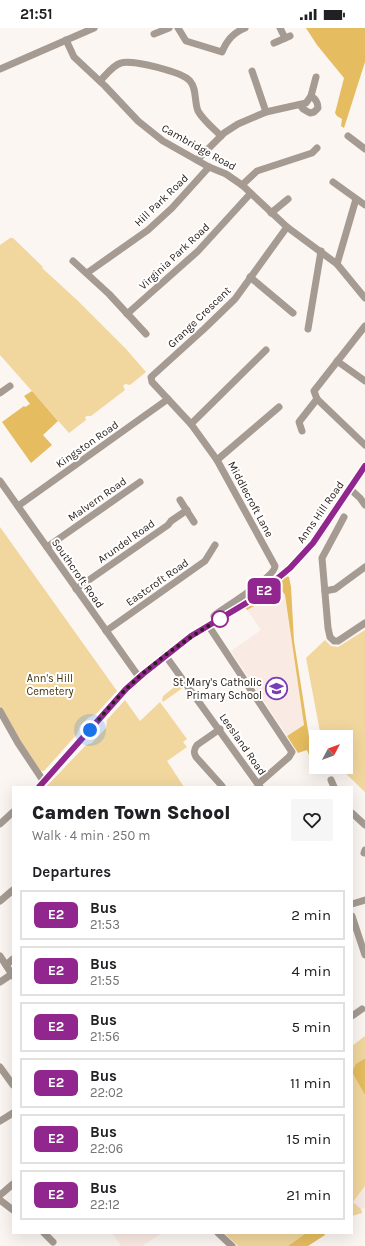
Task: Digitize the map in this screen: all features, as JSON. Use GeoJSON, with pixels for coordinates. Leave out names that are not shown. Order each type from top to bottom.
{"type":"FeatureCollection","features":[{"type":"Feature","properties":{"kind":"street"},"geometry":{"type":"LineString","coordinates":[[0,68],[94,28]]}},
{"type":"Feature","properties":{"kind":"street"},"geometry":{"type":"LineString","coordinates":[[154,34],[169,28]]}},
{"type":"Feature","properties":{"kind":"street"},"geometry":{"type":"LineString","coordinates":[[178,28],[186,41],[221,54],[226,43],[232,36],[245,28]]}},
{"type":"Feature","properties":{"kind":"street"},"geometry":{"type":"LineString","coordinates":[[274,43],[287,37],[280,28]]}},
{"type":"Feature","properties":{"kind":"street","name":"Cambridge Road"},"geometry":{"type":"LineString","coordinates":[[66,40],[73,56],[148,130],[163,141],[242,184],[250,194],[287,227],[337,264],[365,298]]}},
{"type":"Feature","properties":{"kind":"street"},"geometry":{"type":"LineString","coordinates":[[100,81],[118,64],[124,62],[155,67],[180,74],[192,83],[199,111],[221,136]]}},
{"type":"Feature","properties":{"kind":"street"},"geometry":{"type":"LineString","coordinates":[[252,71],[266,112]]}},
{"type":"Feature","properties":{"kind":"street"},"geometry":{"type":"LineString","coordinates":[[197,160],[221,136],[238,124],[266,112],[306,103],[311,96],[316,77]]}},
{"type":"Feature","properties":{"kind":"street"},"geometry":{"type":"LineString","coordinates":[[300,105],[303,109],[310,113],[316,111],[318,104],[311,96]]}},
{"type":"Feature","properties":{"kind":"street"},"geometry":{"type":"LineString","coordinates":[[348,136],[365,149]]}},
{"type":"Feature","properties":{"kind":"street"},"geometry":{"type":"LineString","coordinates":[[242,184],[257,171],[315,153]]}},
{"type":"Feature","properties":{"kind":"street","name":"Hill Park Road"},"geometry":{"type":"LineString","coordinates":[[87,273],[148,230],[185,194],[209,167]]}},
{"type":"Feature","properties":{"kind":"street"},"geometry":{"type":"LineString","coordinates":[[333,182],[365,205]]}},
{"type":"Feature","properties":{"kind":"street","name":"Virginia Park Road"},"geometry":{"type":"LineString","coordinates":[[127,314],[198,251],[250,194]]}},
{"type":"Feature","properties":{"kind":"street"},"geometry":{"type":"LineString","coordinates":[[271,213],[288,199]]}},
{"type":"Feature","properties":{"kind":"street"},"geometry":{"type":"LineString","coordinates":[[337,264],[356,199]]}},
{"type":"Feature","properties":{"kind":"street","name":"Grange Crescent"},"geometry":{"type":"LineString","coordinates":[[150,379],[152,375],[231,303],[287,227]]}},
{"type":"Feature","properties":{"kind":"street"},"geometry":{"type":"LineString","coordinates":[[308,329],[321,251]]}},
{"type":"Feature","properties":{"kind":"street"},"geometry":{"type":"LineString","coordinates":[[73,261],[87,273],[146,334]]}},
{"type":"Feature","properties":{"kind":"street"},"geometry":{"type":"LineString","coordinates":[[250,277],[293,314]]}},
{"type":"Feature","properties":{"kind":"street"},"geometry":{"type":"LineString","coordinates":[[365,326],[314,391],[317,399],[365,445]]}},
{"type":"Feature","properties":{"kind":"street"},"geometry":{"type":"LineString","coordinates":[[191,424],[266,350]]}},
{"type":"Feature","properties":{"kind":"street"},"geometry":{"type":"LineString","coordinates":[[337,361],[365,381]]}},
{"type":"Feature","properties":{"kind":"street","name":"Middlecroft Lane"},"geometry":{"type":"LineString","coordinates":[[150,379],[191,424],[217,460],[276,567],[252,589],[216,614],[214,617],[216,621]]}},
{"type":"Feature","properties":{"kind":"street"},"geometry":{"type":"LineString","coordinates":[[0,393],[10,386]]}},
{"type":"Feature","properties":{"kind":"street","name":"Kingston Road"},"geometry":{"type":"LineString","coordinates":[[18,506],[168,399]]}},
{"type":"Feature","properties":{"kind":"street"},"geometry":{"type":"LineString","coordinates":[[302,431],[298,422],[317,399]]}},
{"type":"Feature","properties":{"kind":"street"},"geometry":{"type":"LineString","coordinates":[[217,460],[279,407]]}},
{"type":"Feature","properties":{"kind":"street","name":"Anns Hill Road"},"geometry":{"type":"LineString","coordinates":[[41,785],[124,691],[139,677],[188,638],[243,606],[268,587],[301,557],[321,533],[333,512],[365,466]]}},
{"type":"Feature","properties":{"kind":"street","name":"Southcroft Road"},"geometry":{"type":"LineString","coordinates":[[0,480],[139,677]]}},
{"type":"Feature","properties":{"kind":"street","name":"Malvern Road"},"geometry":{"type":"LineString","coordinates":[[47,547],[140,482]]}},
{"type":"Feature","properties":{"kind":"street"},"geometry":{"type":"LineString","coordinates":[[350,488],[365,505]]}},
{"type":"Feature","properties":{"kind":"street"},"geometry":{"type":"LineString","coordinates":[[180,500],[194,522]]}},
{"type":"Feature","properties":{"kind":"street","name":"Arundel Road"},"geometry":{"type":"LineString","coordinates":[[76,589],[168,525],[170,521],[187,510]]}},
{"type":"Feature","properties":{"kind":"street"},"geometry":{"type":"LineString","coordinates":[[344,517],[322,558],[329,634],[332,640],[338,641],[365,623]]}},
{"type":"Feature","properties":{"kind":"street","name":"Eastcroft Road"},"geometry":{"type":"LineString","coordinates":[[106,631],[205,561],[215,545]]}},
{"type":"Feature","properties":{"kind":"street"},"geometry":{"type":"LineString","coordinates":[[325,591],[335,589],[365,567]]}},
{"type":"Feature","properties":{"kind":"street"},"geometry":{"type":"LineString","coordinates":[[208,625],[292,752],[289,757],[259,786]]}},
{"type":"Feature","properties":{"kind":"street","name":"Leesland Road"},"geometry":{"type":"LineString","coordinates":[[165,655],[220,729],[259,786]]}},
{"type":"Feature","properties":{"kind":"street"},"geometry":{"type":"LineString","coordinates":[[0,711],[41,785]]}},
{"type":"Feature","properties":{"kind":"street"},"geometry":{"type":"LineString","coordinates":[[218,785],[196,757],[194,751],[197,745],[220,729]]}},
{"type":"Feature","properties":{"kind":"street"},"geometry":{"type":"LineString","coordinates":[[1,821],[12,813]]}},
{"type":"Feature","properties":{"kind":"street"},"geometry":{"type":"LineString","coordinates":[[353,814],[365,825]]}},
{"type":"Feature","properties":{"kind":"street"},"geometry":{"type":"LineString","coordinates":[[0,901],[12,891]]}},
{"type":"Feature","properties":{"kind":"street"},"geometry":{"type":"LineString","coordinates":[[353,904],[365,900]]}},
{"type":"Feature","properties":{"kind":"street"},"geometry":{"type":"LineString","coordinates":[[353,919],[365,955]]}},
{"type":"Feature","properties":{"kind":"street"},"geometry":{"type":"LineString","coordinates":[[0,956],[12,975],[0,982]]}},
{"type":"Feature","properties":{"kind":"street"},"geometry":{"type":"LineString","coordinates":[[6,965],[12,960]]}},
{"type":"Feature","properties":{"kind":"street"},"geometry":{"type":"LineString","coordinates":[[353,1015],[362,1009]]}},
{"type":"Feature","properties":{"kind":"street"},"geometry":{"type":"LineString","coordinates":[[0,1067],[12,1084]]}},
{"type":"Feature","properties":{"kind":"street"},"geometry":{"type":"LineString","coordinates":[[0,1122],[12,1114]]}},
{"type":"Feature","properties":{"kind":"street"},"geometry":{"type":"LineString","coordinates":[[0,1195],[12,1185]]}},
{"type":"Feature","properties":{"kind":"street"},"geometry":{"type":"LineString","coordinates":[[0,1200],[12,1209]]}},
{"type":"Feature","properties":{"kind":"street"},"geometry":{"type":"LineString","coordinates":[[45,1234],[53,1242]]}},
{"type":"Feature","properties":{"kind":"street"},"geometry":{"type":"LineString","coordinates":[[219,1234],[232,1246]]}},
{"type":"Feature","properties":{"kind":"shaded area"},"geometry":{"type":"Polygon","coordinates":[[[306,28],[365,28],[365,62],[344,128],[341,126],[342,119],[335,113],[344,78],[317,45],[306,28]]]}},
{"type":"Feature","properties":{"kind":"shaded area"},"geometry":{"type":"Polygon","coordinates":[[[32,391],[58,421],[43,435],[52,445],[31,463],[2,422],[24,406],[25,407],[30,404],[24,396],[32,391]]]}},
{"type":"Feature","properties":{"kind":"shaded area"},"geometry":{"type":"Polygon","coordinates":[[[286,576],[289,577],[291,587],[294,641],[309,737],[309,755],[307,750],[298,753],[287,736],[304,725],[285,595],[283,592],[280,592],[247,610],[245,607],[286,576]]]}},
{"type":"Feature","properties":{"kind":"shaded area","name":"St Mary's Catholic Primary School"},"geometry":{"type":"Polygon","coordinates":[[[280,592],[285,595],[304,725],[287,736],[231,651],[261,630],[247,610],[280,592]]]}},
{"type":"Feature","properties":{"kind":"shaded area"},"geometry":{"type":"Polygon","coordinates":[[[365,1059],[365,1095],[353,1074],[356,1064],[365,1059]]]}},
{"type":"Feature","properties":{"kind":"shaded area"},"geometry":{"type":"Polygon","coordinates":[[[365,1186],[365,1208],[361,1209],[353,1202],[365,1186]]]}},
{"type":"Feature","properties":{"kind":"shaded area"},"geometry":{"type":"Polygon","coordinates":[[[113,1234],[160,1234],[142,1246],[121,1246],[113,1234]]]}},
{"type":"Feature","properties":{"kind":"shaded area"},"geometry":{"type":"Polygon","coordinates":[[[305,1234],[325,1235],[308,1246],[288,1246],[305,1234]]]}},
{"type":"Feature","properties":{"kind":"green space"},"geometry":{"type":"Polygon","coordinates":[[[10,238],[13,238],[43,267],[42,268],[77,300],[126,349],[146,372],[130,385],[125,384],[123,386],[125,390],[91,416],[85,417],[86,420],[69,433],[0,355],[0,245],[10,238]]]}},
{"type":"Feature","properties":{"kind":"green space","name":"Ann's Hill Cemetery"},"geometry":{"type":"Polygon","coordinates":[[[0,527],[117,691],[96,714],[88,718],[80,726],[77,734],[44,771],[41,771],[19,739],[0,706],[0,527]]]}},
{"type":"Feature","properties":{"kind":"green space"},"geometry":{"type":"Polygon","coordinates":[[[365,630],[365,792],[346,774],[353,774],[353,730],[320,730],[306,658],[325,640],[331,646],[338,647],[365,630]]]}},
{"type":"Feature","properties":{"kind":"green space"},"geometry":{"type":"Polygon","coordinates":[[[178,684],[182,684],[184,687],[163,702],[163,696],[178,684]]]}},
{"type":"Feature","properties":{"kind":"green space"},"geometry":{"type":"Polygon","coordinates":[[[125,700],[140,721],[160,702],[187,739],[183,742],[187,747],[167,761],[183,786],[47,786],[86,745],[92,743],[106,728],[107,720],[125,700]]]}},
{"type":"Feature","properties":{"kind":"green space"},"geometry":{"type":"Polygon","coordinates":[[[365,1036],[365,1186],[353,1202],[353,1045],[365,1036]]]}},
{"type":"Feature","properties":{"kind":"green space"},"geometry":{"type":"Polygon","coordinates":[[[353,1202],[361,1209],[362,1213],[353,1216],[353,1202]]]}},
{"type":"Feature","properties":{"kind":"green space"},"geometry":{"type":"Polygon","coordinates":[[[225,1234],[305,1234],[288,1246],[238,1246],[225,1234]]]}},
{"type":"Feature","properties":{"kind":"bus line","name":"E2"},"geometry":{"type":"LineString","coordinates":[[40,786],[126,689],[143,674],[165,655],[201,629],[253,599],[290,568],[321,533],[333,512],[365,466]]}},
{"type":"Feature","properties":{"kind":"place","name":"St Mary's Catholic Primary School"},"geometry":{"type":"Point","coordinates":[277,688]}},
{"type":"Feature","properties":{"kind":"route"},"geometry":{"type":"LineString","coordinates":[[90,730],[126,689],[146,671],[188,638],[223,617],[220,619]]}}]}
